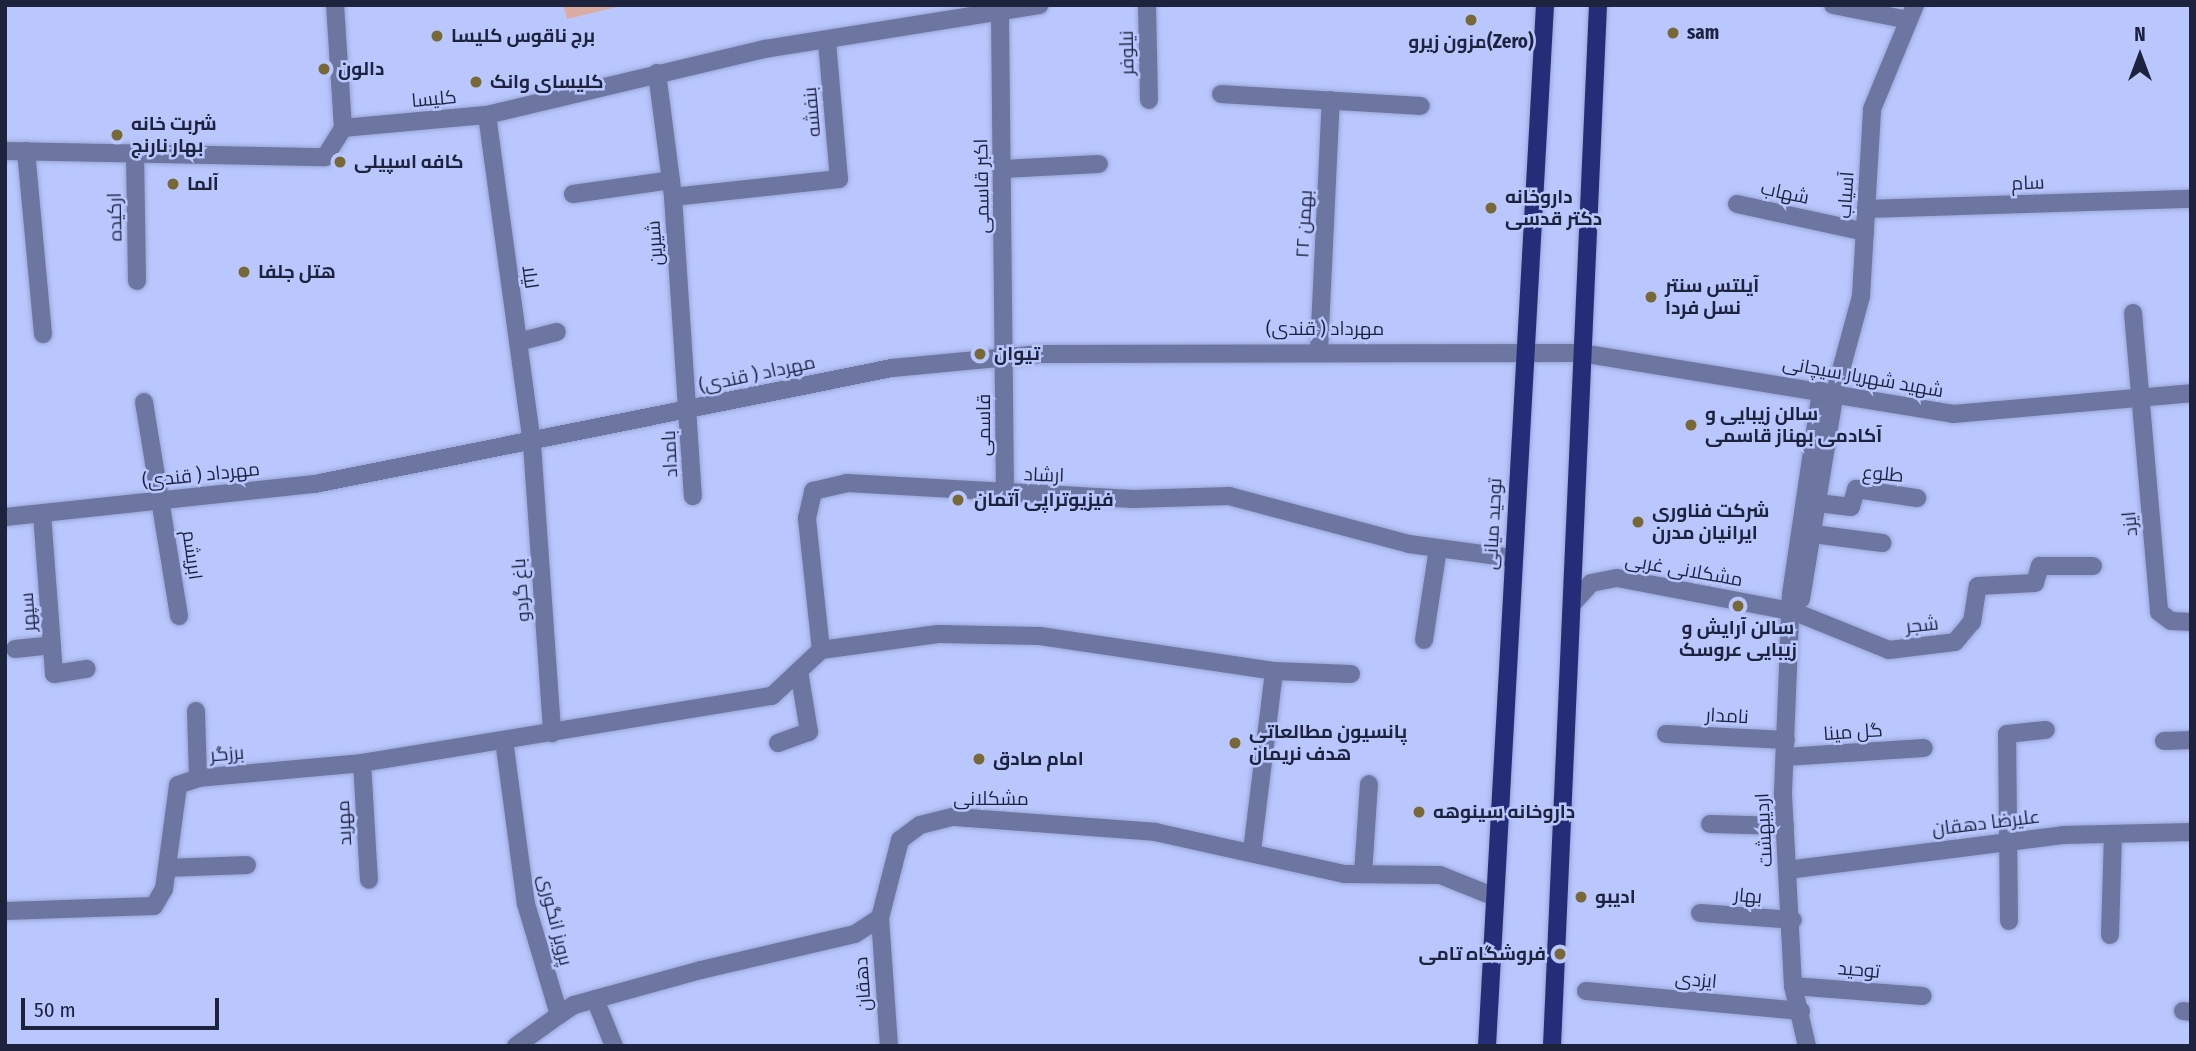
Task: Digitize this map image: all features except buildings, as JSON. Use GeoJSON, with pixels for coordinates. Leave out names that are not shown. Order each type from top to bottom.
{"type":"FeatureCollection","features":[{"type":"Feature","properties":{"kind":"main road","name":"توحید میانی"},"geometry":{"type":"LineString","coordinates":[[1488,1046],[1545,5]]}},
{"type":"Feature","properties":{"kind":"main road"},"geometry":{"type":"LineString","coordinates":[[1552,1046],[1574,602],[1581,354],[1598,5]]}},
{"type":"Feature","properties":{"kind":"street"},"geometry":{"type":"LineString","coordinates":[[5,151],[325,157],[343,128],[335,5]]}},
{"type":"Feature","properties":{"kind":"street","name":"کلیسا"},"geometry":{"type":"LineString","coordinates":[[343,128],[486,115],[657,73],[827,41],[1000,15],[1040,5]]}},
{"type":"Feature","properties":{"kind":"street","name":"نیلوفر"},"geometry":{"type":"LineString","coordinates":[[1147,5],[1149,100]]}},
{"type":"Feature","properties":{"kind":"street"},"geometry":{"type":"LineString","coordinates":[[1833,5],[1912,12]]}},
{"type":"Feature","properties":{"kind":"street","name":"آسیاب"},"geometry":{"type":"LineString","coordinates":[[1828,391],[1861,296],[1872,109],[1912,12]]}},
{"type":"Feature","properties":{"kind":"street","name":"اکبر قاسمی"},"geometry":{"type":"LineString","coordinates":[[1000,15],[1006,357]]}},
{"type":"Feature","properties":{"kind":"street","name":"بنفشه"},"geometry":{"type":"LineString","coordinates":[[672,188],[839,179],[827,41]]}},
{"type":"Feature","properties":{"kind":"street","name":"شیرین"},"geometry":{"type":"LineString","coordinates":[[657,73],[672,188],[688,410]]}},
{"type":"Feature","properties":{"kind":"street"},"geometry":{"type":"LineString","coordinates":[[1221,94],[1421,106]]}},
{"type":"Feature","properties":{"kind":"street","name":"۲۲ بهمن"},"geometry":{"type":"LineString","coordinates":[[1319,350],[1331,100]]}},
{"type":"Feature","properties":{"kind":"street","name":"لیلا"},"geometry":{"type":"LineString","coordinates":[[486,115],[532,444]]}},
{"type":"Feature","properties":{"kind":"street"},"geometry":{"type":"LineString","coordinates":[[26,151],[43,334]]}},
{"type":"Feature","properties":{"kind":"street","name":"ارکیده"},"geometry":{"type":"LineString","coordinates":[[135,152],[137,281]]}},
{"type":"Feature","properties":{"kind":"street"},"geometry":{"type":"LineString","coordinates":[[1003,169],[1099,164]]}},
{"type":"Feature","properties":{"kind":"street"},"geometry":{"type":"LineString","coordinates":[[573,194],[672,188]]}},
{"type":"Feature","properties":{"kind":"street","name":"سام"},"geometry":{"type":"LineString","coordinates":[[1866,209],[2191,199]]}},
{"type":"Feature","properties":{"kind":"street","name":"شهاب"},"geometry":{"type":"LineString","coordinates":[[1737,204],[1865,232]]}},
{"type":"Feature","properties":{"kind":"street"},"geometry":{"type":"LineString","coordinates":[[2133,313],[2140,398]]}},
{"type":"Feature","properties":{"kind":"street"},"geometry":{"type":"LineString","coordinates":[[518,342],[557,332]]}},
{"type":"Feature","properties":{"kind":"street","name":"مهرداد ( قندی)"},"geometry":{"type":"LineString","coordinates":[[5,517],[315,484],[532,444],[892,368],[1006,357],[1319,350],[1581,354]]}},
{"type":"Feature","properties":{"kind":"street","name":"شهید شهریار سیچانی"},"geometry":{"type":"LineString","coordinates":[[1581,354],[1828,391],[1954,414],[2191,394]]}},
{"type":"Feature","properties":{"kind":"street","name":"قاسمی"},"geometry":{"type":"LineString","coordinates":[[1005,494],[1006,357]]}},
{"type":"Feature","properties":{"kind":"street","name":"اردیبهشت"},"geometry":{"type":"LineString","coordinates":[[1807,1046],[1801,1011],[1793,986],[1793,920],[1784,826],[1785,749],[1795,612],[1818,503],[1828,391]]}},
{"type":"Feature","properties":{"kind":"street","name":"اردیبهشت"},"geometry":{"type":"LineString","coordinates":[[1795,612],[1791,594],[1828,391]]}},
{"type":"Feature","properties":{"kind":"street","name":"ایزد"},"geometry":{"type":"LineString","coordinates":[[2140,398],[2159,612],[2171,621],[2191,622]]}},
{"type":"Feature","properties":{"kind":"street","name":"ابریشم"},"geometry":{"type":"LineString","coordinates":[[144,402],[163,500],[179,616]]}},
{"type":"Feature","properties":{"kind":"street","name":"بامداد"},"geometry":{"type":"LineString","coordinates":[[688,410],[693,496]]}},
{"type":"Feature","properties":{"kind":"street","name":"باغ گردو"},"geometry":{"type":"LineString","coordinates":[[532,444],[552,733]]}},
{"type":"Feature","properties":{"kind":"street","name":"ارشاد"},"geometry":{"type":"LineString","coordinates":[[821,650],[807,518],[813,491],[847,483],[1005,494],[1229,496],[1438,549],[1513,558]]}},
{"type":"Feature","properties":{"kind":"street","name":"طلوع"},"geometry":{"type":"LineString","coordinates":[[1818,503],[1851,507],[1856,489],[1917,498]]}},
{"type":"Feature","properties":{"kind":"street","name":"سپهر"},"geometry":{"type":"LineString","coordinates":[[42,513],[54,674],[87,669]]}},
{"type":"Feature","properties":{"kind":"street"},"geometry":{"type":"LineString","coordinates":[[1813,534],[1882,543]]}},
{"type":"Feature","properties":{"kind":"street"},"geometry":{"type":"LineString","coordinates":[[1424,640],[1438,549]]}},
{"type":"Feature","properties":{"kind":"street","name":"شجر"},"geometry":{"type":"LineString","coordinates":[[1795,612],[1886,649],[1952,643],[1972,622],[1978,586],[2035,583],[2040,566],[2093,566]]}},
{"type":"Feature","properties":{"kind":"street","name":"مشکلانی غربی"},"geometry":{"type":"LineString","coordinates":[[1574,602],[1591,583],[1617,578],[1795,612]]}},
{"type":"Feature","properties":{"kind":"street"},"geometry":{"type":"LineString","coordinates":[[552,733],[772,696],[821,650],[938,634],[1040,636],[1274,671],[1351,674]]}},
{"type":"Feature","properties":{"kind":"street"},"geometry":{"type":"LineString","coordinates":[[15,649],[52,645]]}},
{"type":"Feature","properties":{"kind":"street"},"geometry":{"type":"LineString","coordinates":[[778,743],[809,732],[799,671]]}},
{"type":"Feature","properties":{"kind":"street"},"geometry":{"type":"LineString","coordinates":[[1252,851],[1274,671]]}},
{"type":"Feature","properties":{"kind":"street"},"geometry":{"type":"LineString","coordinates":[[196,711],[198,778]]}},
{"type":"Feature","properties":{"kind":"street"},"geometry":{"type":"LineString","coordinates":[[2009,921],[2007,734],[2046,730]]}},
{"type":"Feature","properties":{"kind":"street","name":"برزگر"},"geometry":{"type":"LineString","coordinates":[[5,912],[153,906],[167,868],[178,785],[198,778],[362,763],[552,733]]}},
{"type":"Feature","properties":{"kind":"street","name":"نامدار"},"geometry":{"type":"LineString","coordinates":[[1666,734],[1785,749]]}},
{"type":"Feature","properties":{"kind":"street","name":"پرویز انگوری"},"geometry":{"type":"LineString","coordinates":[[504,740],[526,904],[559,1015]]}},
{"type":"Feature","properties":{"kind":"street"},"geometry":{"type":"LineString","coordinates":[[2164,741],[2191,740]]}},
{"type":"Feature","properties":{"kind":"street","name":"گل مینا"},"geometry":{"type":"LineString","coordinates":[[1785,749],[1924,748]]}},
{"type":"Feature","properties":{"kind":"street","name":"مهربد"},"geometry":{"type":"LineString","coordinates":[[362,763],[369,880]]}},
{"type":"Feature","properties":{"kind":"street"},"geometry":{"type":"LineString","coordinates":[[1363,874],[1369,783]]}},
{"type":"Feature","properties":{"kind":"street","name":"مشکلانی"},"geometry":{"type":"LineString","coordinates":[[880,918],[900,840],[920,825],[953,817],[1155,832],[1363,874],[1440,875],[1495,897]]}},
{"type":"Feature","properties":{"kind":"street"},"geometry":{"type":"LineString","coordinates":[[1710,824],[1784,826]]}},
{"type":"Feature","properties":{"kind":"street","name":"علیرضا دهقان"},"geometry":{"type":"LineString","coordinates":[[1787,870],[2010,842],[2113,834],[2191,832]]}},
{"type":"Feature","properties":{"kind":"street"},"geometry":{"type":"LineString","coordinates":[[2110,935],[2113,834]]}},
{"type":"Feature","properties":{"kind":"street"},"geometry":{"type":"LineString","coordinates":[[167,868],[247,865]]}},
{"type":"Feature","properties":{"kind":"street","name":"بهار"},"geometry":{"type":"LineString","coordinates":[[1700,913],[1793,920]]}},
{"type":"Feature","properties":{"kind":"street"},"geometry":{"type":"LineString","coordinates":[[516,1046],[559,1015],[595,999],[855,934],[880,918]]}},
{"type":"Feature","properties":{"kind":"street","name":"دهقان"},"geometry":{"type":"LineString","coordinates":[[880,918],[889,1046]]}},
{"type":"Feature","properties":{"kind":"street","name":"توحید"},"geometry":{"type":"LineString","coordinates":[[1793,986],[1923,996]]}},
{"type":"Feature","properties":{"kind":"street","name":"ایزدی"},"geometry":{"type":"LineString","coordinates":[[1586,991],[1801,1011]]}},
{"type":"Feature","properties":{"kind":"street"},"geometry":{"type":"LineString","coordinates":[[595,999],[614,1046]]}},
{"type":"Feature","properties":{"kind":"shaded area"},"geometry":{"type":"Polygon","coordinates":[[[563,5],[625,5],[567,19],[563,5]]]}},
{"type":"Feature","properties":{"kind":"place","name":"مزون زیرو(Zero)"},"geometry":{"type":"Point","coordinates":[1471,20]}},
{"type":"Feature","properties":{"kind":"place","name":"sam"},"geometry":{"type":"Point","coordinates":[1673,33]}},
{"type":"Feature","properties":{"kind":"place","name":"برج ناقوس کلیسا"},"geometry":{"type":"Point","coordinates":[437,36]}},
{"type":"Feature","properties":{"kind":"place","name":"دالون"},"geometry":{"type":"Point","coordinates":[324,69]}},
{"type":"Feature","properties":{"kind":"place","name":"کلیسای وانک"},"geometry":{"type":"Point","coordinates":[476,82]}},
{"type":"Feature","properties":{"kind":"place","name":"شربت خانه بهار نارنج"},"geometry":{"type":"Point","coordinates":[117,135]}},
{"type":"Feature","properties":{"kind":"place","name":"کافه اسپیلی"},"geometry":{"type":"Point","coordinates":[340,162]}},
{"type":"Feature","properties":{"kind":"place","name":"آلما"},"geometry":{"type":"Point","coordinates":[173,184]}},
{"type":"Feature","properties":{"kind":"place","name":"داروخانه دکتر قدسی"},"geometry":{"type":"Point","coordinates":[1491,208]}},
{"type":"Feature","properties":{"kind":"place","name":"هتل جلفا"},"geometry":{"type":"Point","coordinates":[244,272]}},
{"type":"Feature","properties":{"kind":"place","name":"آیلتس سنتر نسل فردا"},"geometry":{"type":"Point","coordinates":[1651,297]}},
{"type":"Feature","properties":{"kind":"place","name":"تیوان"},"geometry":{"type":"Point","coordinates":[980,354]}},
{"type":"Feature","properties":{"kind":"place","name":"سالن زیبایی و آکادمی بهناز قاسمی"},"geometry":{"type":"Point","coordinates":[1691,425]}},
{"type":"Feature","properties":{"kind":"place","name":"فیزیوتراپی آتمان"},"geometry":{"type":"Point","coordinates":[958,500]}},
{"type":"Feature","properties":{"kind":"place","name":"شرکت فناوری ایرانیان مدرن"},"geometry":{"type":"Point","coordinates":[1638,522]}},
{"type":"Feature","properties":{"kind":"place","name":"سالن آرایش و زیبایی عروسک"},"geometry":{"type":"Point","coordinates":[1738,606]}},
{"type":"Feature","properties":{"kind":"place","name":"پانسیون مطالعاتی هدف نریمان"},"geometry":{"type":"Point","coordinates":[1235,743]}},
{"type":"Feature","properties":{"kind":"place","name":"امام صادق"},"geometry":{"type":"Point","coordinates":[979,759]}},
{"type":"Feature","properties":{"kind":"place","name":"داروخانه سینوهه"},"geometry":{"type":"Point","coordinates":[1419,812]}},
{"type":"Feature","properties":{"kind":"place","name":"ادیبو"},"geometry":{"type":"Point","coordinates":[1581,897]}},
{"type":"Feature","properties":{"kind":"place","name":"فروشگاه تامی"},"geometry":{"type":"Point","coordinates":[1560,954]}}]}
